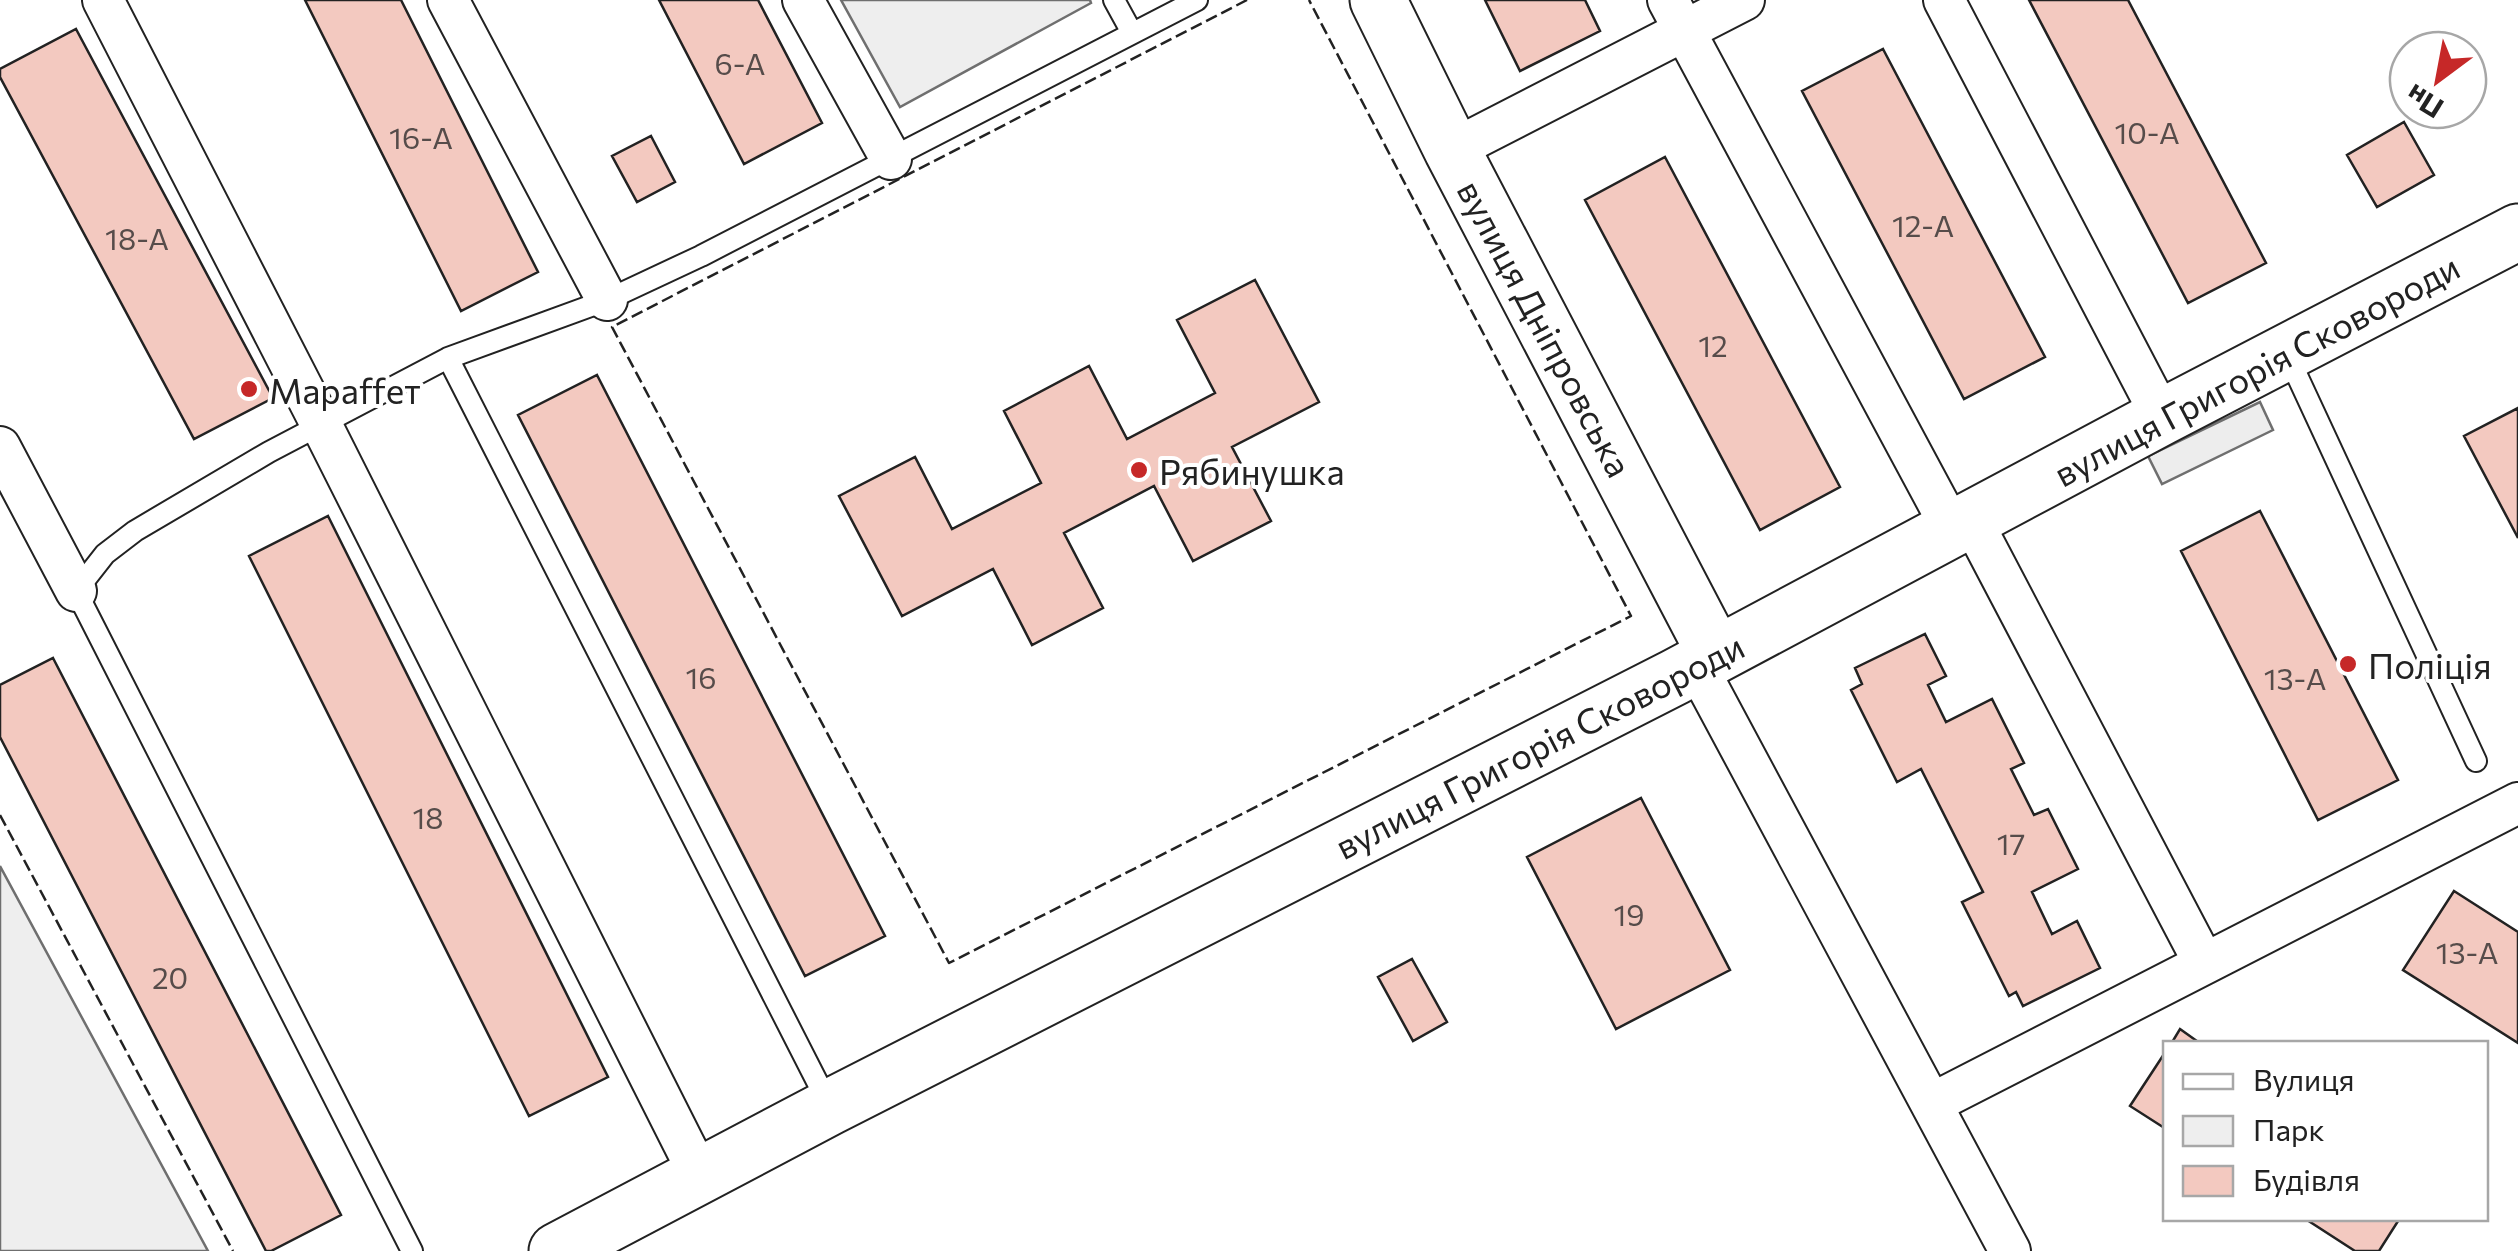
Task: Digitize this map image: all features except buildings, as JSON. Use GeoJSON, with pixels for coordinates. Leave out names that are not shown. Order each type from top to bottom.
{"type":"FeatureCollection","features":[{"type":"Feature","properties":{"kind":"street"},"geometry":{"type":"LineString","coordinates":[[103,0],[700,1176]]}},
{"type":"Feature","properties":{"kind":"street"},"geometry":{"type":"LineString","coordinates":[[448,0],[607,300]]}},
{"type":"Feature","properties":{"kind":"street"},"geometry":{"type":"LineString","coordinates":[[803,0],[891,159]]}},
{"type":"Feature","properties":{"kind":"street","name":"вулиця Дніпровська"},"geometry":{"type":"LineString","coordinates":[[1378,0],[1706,660]]}},
{"type":"Feature","properties":{"kind":"street"},"geometry":{"type":"LineString","coordinates":[[1452,150],[1676,15],[1744,0]]}},
{"type":"Feature","properties":{"kind":"street"},"geometry":{"type":"LineString","coordinates":[[1944,0],[2162,417]]}},
{"type":"Feature","properties":{"kind":"street"},"geometry":{"type":"LineString","coordinates":[[1676,15],[2204,963]]}},
{"type":"Feature","properties":{"kind":"street","name":"вулиця Григорія Сковороди"},"geometry":{"type":"LineString","coordinates":[[556,1251],[1706,660],[2518,232]]}},
{"type":"Feature","properties":{"kind":"street"},"geometry":{"type":"LineString","coordinates":[[0,447],[76,591]]}},
{"type":"Feature","properties":{"kind":"street"},"geometry":{"type":"LineString","coordinates":[[1706,660],[2010,1251]]}},
{"type":"Feature","properties":{"kind":"street"},"geometry":{"type":"LineString","coordinates":[[1933,1103],[2518,803]]}},
{"type":"Feature","properties":{"kind":"lane"},"geometry":{"type":"LineString","coordinates":[[1114,0],[1131,31]]}},
{"type":"Feature","properties":{"kind":"lane"},"geometry":{"type":"LineString","coordinates":[[412,1251],[76,591],[105,554],[135,531],[269,452],[448,358],[607,300],[891,159],[1197,0]]}},
{"type":"Feature","properties":{"kind":"lane"},"geometry":{"type":"LineString","coordinates":[[2286,352],[2476,761]]}},
{"type":"Feature","properties":{"kind":"lane"},"geometry":{"type":"LineString","coordinates":[[448,358],[830,1107]]}},
{"type":"Feature","properties":{"kind":"green space"},"geometry":{"type":"Polygon","coordinates":[[[841,0],[1090,0],[1091,3],[900,107],[841,0]]]}},
{"type":"Feature","properties":{"kind":"green space"},"geometry":{"type":"Polygon","coordinates":[[[0,866],[208,1251],[0,1251],[0,866]]]}},
{"type":"Feature","properties":{"kind":"shaded area"},"geometry":{"type":"Polygon","coordinates":[[[2260,402],[2273,430],[2162,484],[2148,456],[2260,402]]]}},
{"type":"Feature","properties":{"kind":"fence"},"geometry":{"type":"LineString","coordinates":[[1247,0],[612,327],[949,963],[1631,616],[1309,0]]}},
{"type":"Feature","properties":{"kind":"fence"},"geometry":{"type":"LineString","coordinates":[[0,815],[233,1251]]}},
{"type":"Feature","properties":{"kind":"place","name":"Мараffет"},"geometry":{"type":"Point","coordinates":[249,389]}},
{"type":"Feature","properties":{"kind":"place","name":"Рябинушка"},"geometry":{"type":"Point","coordinates":[1139,470]}},
{"type":"Feature","properties":{"kind":"place","name":"Поліція"},"geometry":{"type":"Point","coordinates":[2348,664]}}]}
